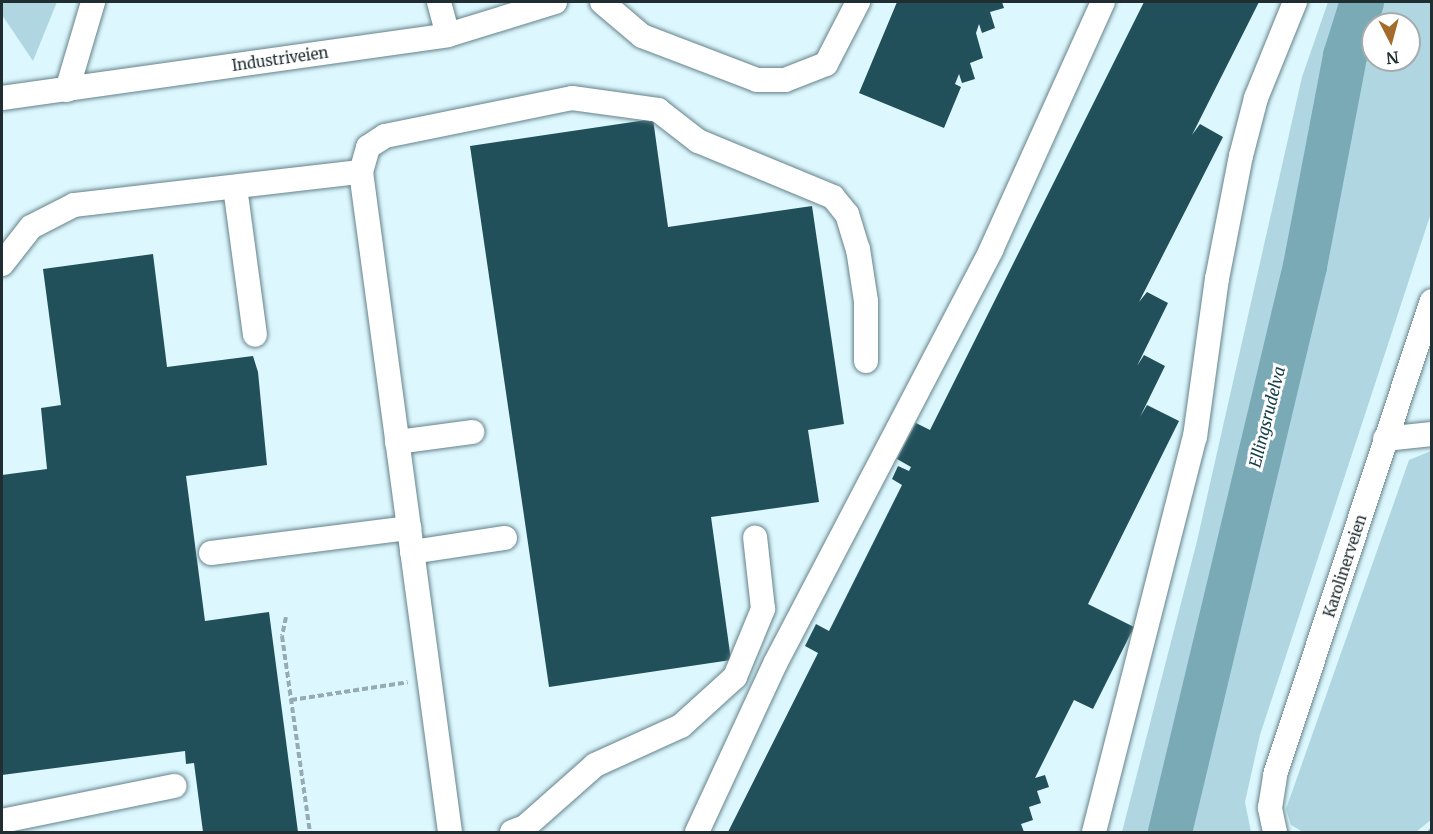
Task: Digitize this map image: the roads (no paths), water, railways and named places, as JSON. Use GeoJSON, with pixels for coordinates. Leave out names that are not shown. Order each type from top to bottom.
{"type":"FeatureCollection","features":[{"type":"Feature","properties":{"kind":"street"},"geometry":{"type":"LineString","coordinates":[[67,90],[93,2]]}},
{"type":"Feature","properties":{"kind":"street"},"geometry":{"type":"LineString","coordinates":[[439,2],[448,35]]}},
{"type":"Feature","properties":{"kind":"street","name":"Industriveien"},"geometry":{"type":"LineString","coordinates":[[2,98],[448,35],[555,2]]}},
{"type":"Feature","properties":{"kind":"street"},"geometry":{"type":"LineString","coordinates":[[602,2],[642,36],[757,80],[785,80],[826,64],[858,2]]}},
{"type":"Feature","properties":{"kind":"street"},"geometry":{"type":"LineString","coordinates":[[697,832],[776,662],[991,250],[1103,2]]}},
{"type":"Feature","properties":{"kind":"street"},"geometry":{"type":"LineString","coordinates":[[1094,832],[1195,437],[1217,279],[1241,156],[1256,98],[1295,2]]}},
{"type":"Feature","properties":{"kind":"street"},"geometry":{"type":"LineString","coordinates":[[450,832],[361,172],[368,147],[385,136],[494,112],[572,98],[658,110],[698,141],[833,196],[847,214],[858,249],[866,301],[866,362]]}},
{"type":"Feature","properties":{"kind":"street"},"geometry":{"type":"LineString","coordinates":[[2,264],[31,227],[74,205],[361,172]]}},
{"type":"Feature","properties":{"kind":"street"},"geometry":{"type":"LineString","coordinates":[[235,187],[255,335]]}},
{"type":"Feature","properties":{"kind":"street","name":"Karolinerveien"},"geometry":{"type":"LineString","coordinates":[[1275,832],[1270,808],[1275,775],[1431,301]]}},
{"type":"Feature","properties":{"kind":"street"},"geometry":{"type":"LineString","coordinates":[[397,442],[472,432]]}},
{"type":"Feature","properties":{"kind":"street"},"geometry":{"type":"LineString","coordinates":[[1385,439],[1431,434]]}},
{"type":"Feature","properties":{"kind":"street"},"geometry":{"type":"LineString","coordinates":[[211,553],[409,528]]}},
{"type":"Feature","properties":{"kind":"street"},"geometry":{"type":"LineString","coordinates":[[512,832],[525,827],[595,765],[681,726],[735,677],[764,609],[755,537]]}},
{"type":"Feature","properties":{"kind":"street"},"geometry":{"type":"LineString","coordinates":[[412,552],[505,538]]}},
{"type":"Feature","properties":{"kind":"street"},"geometry":{"type":"LineString","coordinates":[[2,821],[174,786]]}},
{"type":"Feature","properties":{"kind":"waterway","name":"Ellingsrudelva"},"geometry":{"type":"LineString","coordinates":[[1170,832],[1305,266],[1345,56],[1362,2]]}}]}
